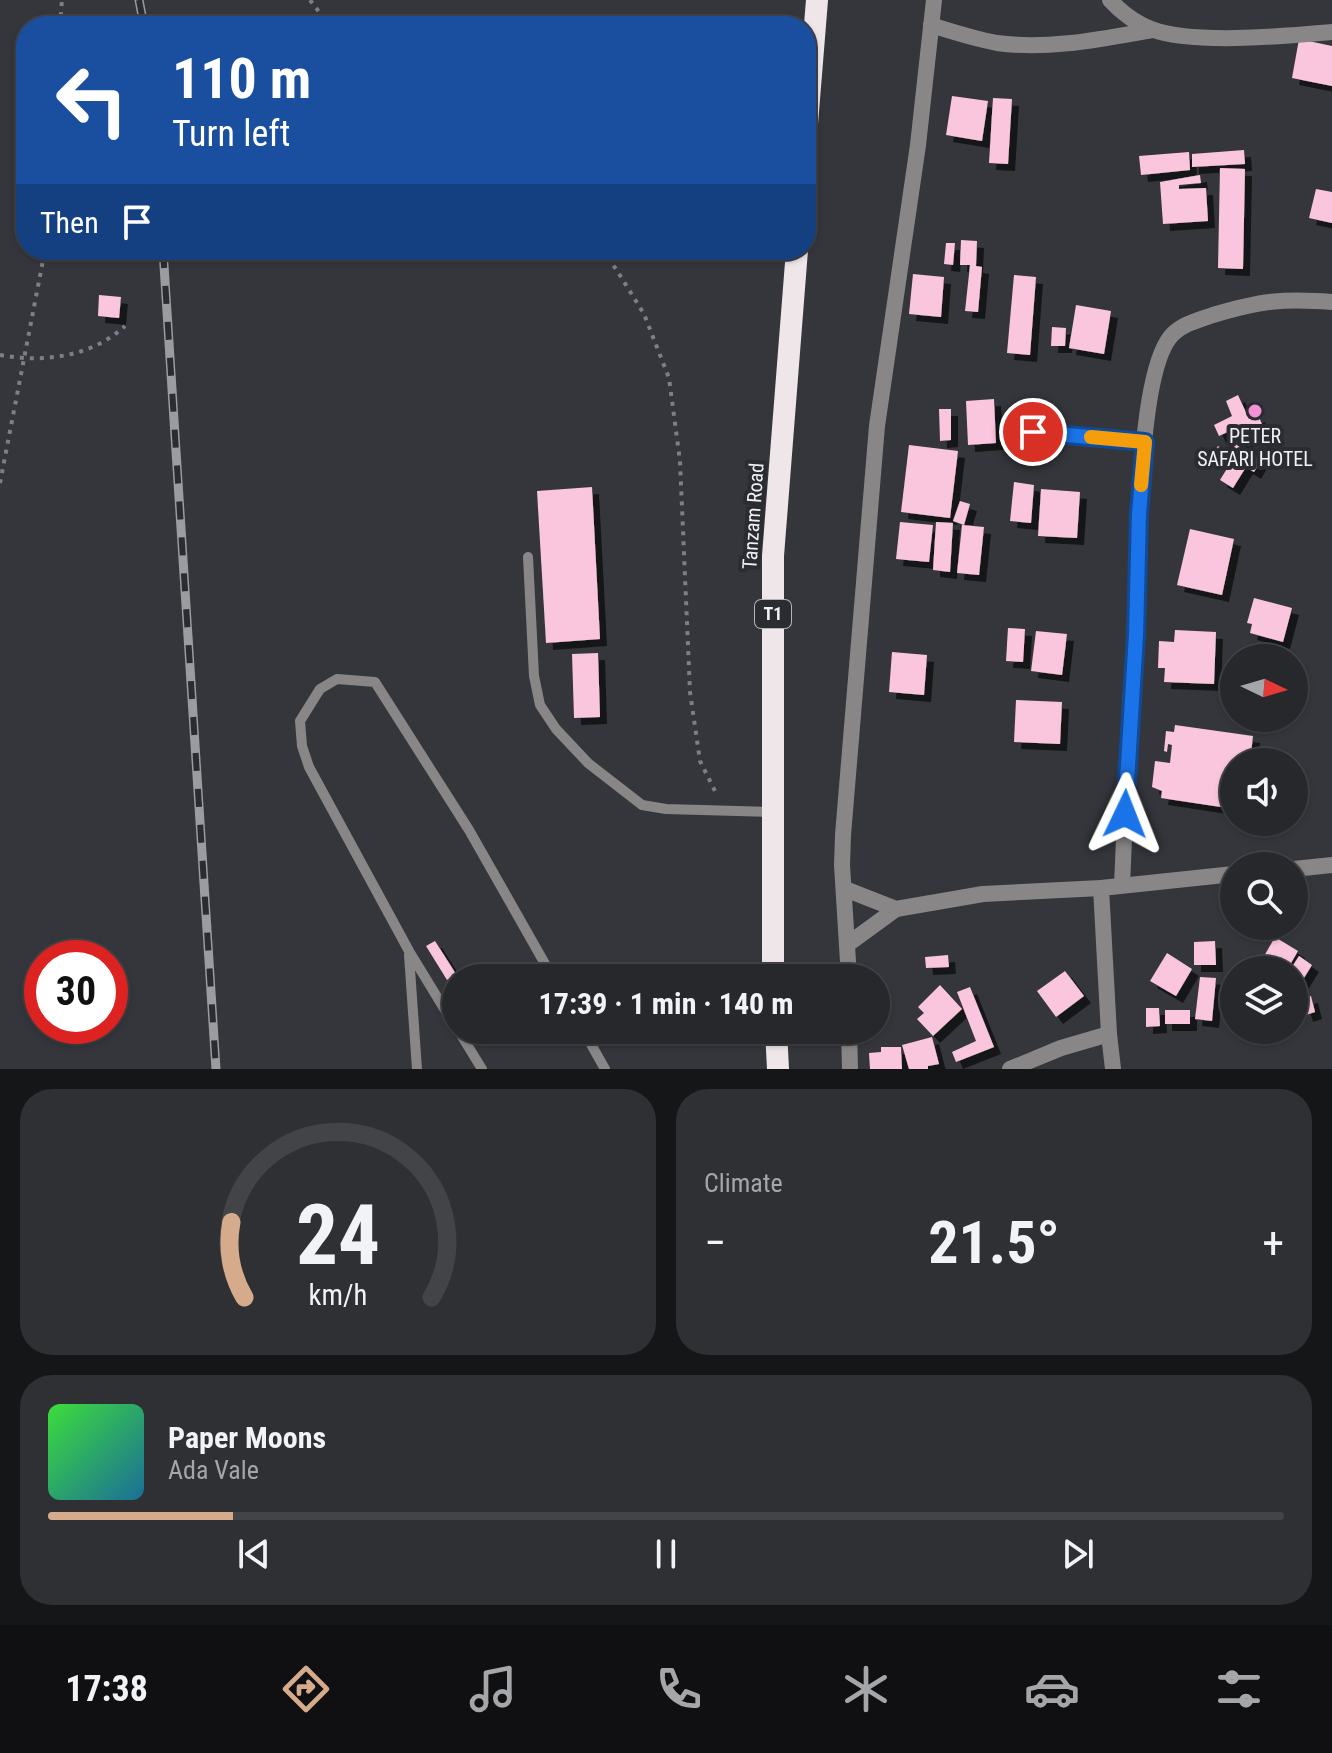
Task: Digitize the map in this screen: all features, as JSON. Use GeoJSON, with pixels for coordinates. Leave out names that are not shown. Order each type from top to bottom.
{"type":"FeatureCollection","features":[{"type":"Feature","properties":{"kind":"highway","name":"Tanzam Road"},"geometry":{"type":"LineString","coordinates":[[773,964],[773,556],[796,260]]}},
{"type":"Feature","properties":{"kind":"highway"},"geometry":{"type":"LineString","coordinates":[[777,1044],[778,1069]]}},
{"type":"Feature","properties":{"kind":"street"},"geometry":{"type":"LineString","coordinates":[[849,964],[843,835],[877,426],[918,145],[934,0]]}},
{"type":"Feature","properties":{"kind":"street"},"geometry":{"type":"LineString","coordinates":[[1110,0],[1128,16],[1152,30]]}},
{"type":"Feature","properties":{"kind":"street"},"geometry":{"type":"LineString","coordinates":[[931,25],[974,38],[1028,45],[1063,44],[1152,30],[1195,37],[1268,37],[1332,32]]}},
{"type":"Feature","properties":{"kind":"street"},"geometry":{"type":"LineString","coordinates":[[1122,885],[1136,635],[1139,514],[1145,442],[1158,361],[1172,334],[1189,323],[1263,301],[1295,299],[1332,302]]}},
{"type":"Feature","properties":{"kind":"street"},"geometry":{"type":"LineString","coordinates":[[1033,432],[1145,442]]}},
{"type":"Feature","properties":{"kind":"street"},"geometry":{"type":"LineString","coordinates":[[1308,868],[1332,865]]}},
{"type":"Feature","properties":{"kind":"street"},"geometry":{"type":"LineString","coordinates":[[848,944],[896,909],[983,894],[1101,888],[1220,875]]}},
{"type":"Feature","properties":{"kind":"street"},"geometry":{"type":"LineString","coordinates":[[1101,888],[1113,1069]]}},
{"type":"Feature","properties":{"kind":"street"},"geometry":{"type":"LineString","coordinates":[[845,889],[896,909]]}},
{"type":"Feature","properties":{"kind":"street"},"geometry":{"type":"LineString","coordinates":[[1010,1069],[1061,1048],[1109,1034]]}},
{"type":"Feature","properties":{"kind":"street"},"geometry":{"type":"LineString","coordinates":[[849,1044],[850,1069]]}},
{"type":"Feature","properties":{"kind":"lane"},"geometry":{"type":"LineString","coordinates":[[528,557],[534,676],[540,705],[556,729],[588,763],[642,805],[666,809],[773,812]]}},
{"type":"Feature","properties":{"kind":"lane"},"geometry":{"type":"LineString","coordinates":[[442,1005],[409,951],[309,767],[302,746],[300,721],[320,689],[337,679],[375,682],[469,830],[545,964]]}},
{"type":"Feature","properties":{"kind":"lane"},"geometry":{"type":"LineString","coordinates":[[409,951],[417,1069]]}},
{"type":"Feature","properties":{"kind":"lane"},"geometry":{"type":"LineString","coordinates":[[466,1044],[482,1069]]}},
{"type":"Feature","properties":{"kind":"lane"},"geometry":{"type":"LineString","coordinates":[[591,1044],[605,1069]]}},
{"type":"Feature","properties":{"kind":"path"},"geometry":{"type":"LineString","coordinates":[[310,0],[322,16]]}},
{"type":"Feature","properties":{"kind":"path"},"geometry":{"type":"LineString","coordinates":[[0,483],[43,260]]}},
{"type":"Feature","properties":{"kind":"path"},"geometry":{"type":"LineString","coordinates":[[608,260],[644,314],[669,378],[680,461],[687,665],[697,750],[711,785],[728,810]]}},
{"type":"Feature","properties":{"kind":"path"},"geometry":{"type":"LineString","coordinates":[[0,355],[25,359],[63,356],[113,337],[125,326]]}},
{"type":"Feature","properties":{"kind":"building"},"geometry":{"type":"Polygon","coordinates":[[[1299,39],[1332,46],[1332,86],[1292,78],[1299,39]]]}},
{"type":"Feature","properties":{"kind":"building"},"geometry":{"type":"Polygon","coordinates":[[[952,96],[988,101],[982,141],[946,135],[952,96]]]}},
{"type":"Feature","properties":{"kind":"building"},"geometry":{"type":"Polygon","coordinates":[[[993,98],[1012,99],[1008,164],[989,163],[993,98]]]}},
{"type":"Feature","properties":{"kind":"building"},"geometry":{"type":"Polygon","coordinates":[[[1244,150],[1245,164],[1192,167],[1192,154],[1244,150]]]}},
{"type":"Feature","properties":{"kind":"building"},"geometry":{"type":"Polygon","coordinates":[[[1189,152],[1190,170],[1141,175],[1139,156],[1189,152]]]}},
{"type":"Feature","properties":{"kind":"building"},"geometry":{"type":"Polygon","coordinates":[[[1220,168],[1245,169],[1243,269],[1218,268],[1220,168]]]}},
{"type":"Feature","properties":{"kind":"building"},"geometry":{"type":"Polygon","coordinates":[[[1200,175],[1201,183],[1179,185],[1179,189],[1206,188],[1208,221],[1163,224],[1160,182],[1200,175]]]}},
{"type":"Feature","properties":{"kind":"building"},"geometry":{"type":"Polygon","coordinates":[[[1316,189],[1332,192],[1332,223],[1309,218],[1316,189]]]}},
{"type":"Feature","properties":{"kind":"building"},"geometry":{"type":"Polygon","coordinates":[[[961,240],[977,241],[976,266],[982,267],[978,312],[965,311],[970,265],[960,265],[961,240]]]}},
{"type":"Feature","properties":{"kind":"building"},"geometry":{"type":"Polygon","coordinates":[[[946,243],[955,243],[953,265],[944,264],[946,243]]]}},
{"type":"Feature","properties":{"kind":"building"},"geometry":{"type":"Polygon","coordinates":[[[913,274],[944,277],[941,317],[909,314],[913,274]]]}},
{"type":"Feature","properties":{"kind":"building"},"geometry":{"type":"Polygon","coordinates":[[[1014,275],[1036,277],[1030,355],[1007,353],[1014,275]]]}},
{"type":"Feature","properties":{"kind":"building"},"geometry":{"type":"Polygon","coordinates":[[[99,295],[121,297],[119,318],[98,316],[99,295]]]}},
{"type":"Feature","properties":{"kind":"building"},"geometry":{"type":"Polygon","coordinates":[[[1076,305],[1111,311],[1104,354],[1069,348],[1076,305]]]}},
{"type":"Feature","properties":{"kind":"building"},"geometry":{"type":"Polygon","coordinates":[[[1052,327],[1066,328],[1065,346],[1051,346],[1052,327]]]}},
{"type":"Feature","properties":{"kind":"building"},"geometry":{"type":"Polygon","coordinates":[[[1238,395],[1249,419],[1258,415],[1265,431],[1240,442],[1234,429],[1219,436],[1214,425],[1232,416],[1226,401],[1238,395]]]}},
{"type":"Feature","properties":{"kind":"building"},"geometry":{"type":"Polygon","coordinates":[[[994,399],[996,443],[968,445],[966,401],[994,399]]]}},
{"type":"Feature","properties":{"kind":"building"},"geometry":{"type":"Polygon","coordinates":[[[939,409],[951,409],[951,440],[940,441],[939,409]]]}},
{"type":"Feature","properties":{"kind":"building"},"geometry":{"type":"Polygon","coordinates":[[[1235,444],[1261,460],[1254,472],[1246,467],[1233,488],[1220,480],[1228,467],[1211,457],[1218,446],[1230,454],[1235,444]]]}},
{"type":"Feature","properties":{"kind":"building"},"geometry":{"type":"Polygon","coordinates":[[[909,445],[958,451],[950,518],[901,512],[909,445]]]}},
{"type":"Feature","properties":{"kind":"building"},"geometry":{"type":"Polygon","coordinates":[[[1014,482],[1034,485],[1031,523],[1010,521],[1014,482]]]}},
{"type":"Feature","properties":{"kind":"building"},"geometry":{"type":"Polygon","coordinates":[[[592,487],[600,639],[546,643],[537,491],[592,487]]]}},
{"type":"Feature","properties":{"kind":"building"},"geometry":{"type":"Polygon","coordinates":[[[1041,489],[1080,492],[1077,538],[1038,536],[1041,489]]]}},
{"type":"Feature","properties":{"kind":"building"},"geometry":{"type":"Polygon","coordinates":[[[960,501],[970,504],[964,525],[953,521],[960,501]]]}},
{"type":"Feature","properties":{"kind":"building"},"geometry":{"type":"Polygon","coordinates":[[[900,522],[933,525],[929,562],[896,559],[900,522]]]}},
{"type":"Feature","properties":{"kind":"building"},"geometry":{"type":"Polygon","coordinates":[[[936,522],[953,523],[950,572],[933,570],[936,522]]]}},
{"type":"Feature","properties":{"kind":"building"},"geometry":{"type":"Polygon","coordinates":[[[962,525],[984,527],[979,575],[957,573],[962,525]]]}},
{"type":"Feature","properties":{"kind":"building"},"geometry":{"type":"Polygon","coordinates":[[[1190,529],[1234,539],[1222,595],[1177,585],[1190,529]]]}},
{"type":"Feature","properties":{"kind":"building"},"geometry":{"type":"Polygon","coordinates":[[[1254,598],[1292,608],[1283,642],[1250,633],[1252,624],[1247,623],[1254,598]]]}},
{"type":"Feature","properties":{"kind":"building"},"geometry":{"type":"Polygon","coordinates":[[[1008,628],[1025,629],[1023,662],[1006,661],[1008,628]]]}},
{"type":"Feature","properties":{"kind":"building"},"geometry":{"type":"Polygon","coordinates":[[[1175,630],[1216,632],[1214,684],[1164,682],[1165,668],[1158,668],[1159,641],[1174,642],[1175,630]]]}},
{"type":"Feature","properties":{"kind":"building"},"geometry":{"type":"Polygon","coordinates":[[[1036,631],[1067,634],[1062,675],[1031,671],[1036,631]]]}},
{"type":"Feature","properties":{"kind":"building"},"geometry":{"type":"Polygon","coordinates":[[[892,652],[927,655],[924,695],[889,692],[892,652]]]}},
{"type":"Feature","properties":{"kind":"building"},"geometry":{"type":"Polygon","coordinates":[[[598,653],[600,717],[574,718],[572,654],[598,653]]]}},
{"type":"Feature","properties":{"kind":"building"},"geometry":{"type":"Polygon","coordinates":[[[1016,700],[1062,702],[1060,744],[1014,742],[1016,700]]]}},
{"type":"Feature","properties":{"kind":"building"},"geometry":{"type":"Polygon","coordinates":[[[1175,725],[1253,736],[1252,748],[1220,748],[1220,807],[1161,798],[1162,791],[1152,787],[1155,761],[1170,763],[1172,745],[1168,744],[1167,752],[1164,751],[1166,731],[1174,732],[1175,725]]]}},
{"type":"Feature","properties":{"kind":"building"},"geometry":{"type":"Polygon","coordinates":[[[1273,940],[1280,940],[1298,951],[1295,956],[1264,956],[1273,940]]]}},
{"type":"Feature","properties":{"kind":"building"},"geometry":{"type":"Polygon","coordinates":[[[435,941],[450,964],[442,964],[442,972],[426,946],[435,941]]]}},
{"type":"Feature","properties":{"kind":"building"},"geometry":{"type":"Polygon","coordinates":[[[1215,941],[1216,965],[1194,965],[1194,942],[1215,941]]]}},
{"type":"Feature","properties":{"kind":"building"},"geometry":{"type":"Polygon","coordinates":[[[1167,953],[1192,969],[1176,996],[1150,981],[1167,953]]]}},
{"type":"Feature","properties":{"kind":"building"},"geometry":{"type":"Polygon","coordinates":[[[948,955],[949,967],[926,968],[925,957],[948,955]]]}},
{"type":"Feature","properties":{"kind":"building"},"geometry":{"type":"Polygon","coordinates":[[[1065,971],[1084,996],[1056,1017],[1037,991],[1065,971]]]}},
{"type":"Feature","properties":{"kind":"building"},"geometry":{"type":"Polygon","coordinates":[[[1200,977],[1216,978],[1212,1021],[1195,1019],[1200,977]]]}},
{"type":"Feature","properties":{"kind":"building"},"geometry":{"type":"Polygon","coordinates":[[[940,985],[962,1009],[933,1036],[917,1019],[924,1013],[918,1007],[940,985]]]}},
{"type":"Feature","properties":{"kind":"building"},"geometry":{"type":"Polygon","coordinates":[[[970,987],[994,1047],[956,1062],[952,1052],[976,1041],[957,992],[970,987]]]}},
{"type":"Feature","properties":{"kind":"building"},"geometry":{"type":"Polygon","coordinates":[[[1311,996],[1315,1012],[1308,1014],[1308,997],[1311,996]]]}},
{"type":"Feature","properties":{"kind":"building"},"geometry":{"type":"Polygon","coordinates":[[[1146,1008],[1159,1008],[1160,1026],[1146,1027],[1146,1008]]]}},
{"type":"Feature","properties":{"kind":"building"},"geometry":{"type":"Polygon","coordinates":[[[1165,1010],[1190,1010],[1190,1024],[1165,1024],[1165,1010]]]}},
{"type":"Feature","properties":{"kind":"building"},"geometry":{"type":"Polygon","coordinates":[[[932,1037],[939,1064],[928,1066],[928,1069],[909,1069],[902,1045],[932,1037]]]}},
{"type":"Feature","properties":{"kind":"building"},"geometry":{"type":"Polygon","coordinates":[[[881,1047],[901,1047],[902,1069],[870,1069],[869,1053],[881,1052],[881,1047]]]}},
{"type":"Feature","properties":{"kind":"railway"},"geometry":{"type":"LineString","coordinates":[[139,0],[142,16]]}},
{"type":"Feature","properties":{"kind":"railway"},"geometry":{"type":"LineString","coordinates":[[164,260],[216,1069]]}},
{"type":"Feature","properties":{"kind":"slow traffic"},"geometry":{"type":"LineString","coordinates":[[1091,437],[1145,442],[1141,485]]}},
{"type":"Feature","properties":{"kind":"place","name":"PETER SAFARI HOTEL"},"geometry":{"type":"Point","coordinates":[1255,411]}},
{"type":"Feature","properties":{"kind":"route"},"geometry":{"type":"LineString","coordinates":[[1033,432],[1145,442],[1125,814]]}}]}
